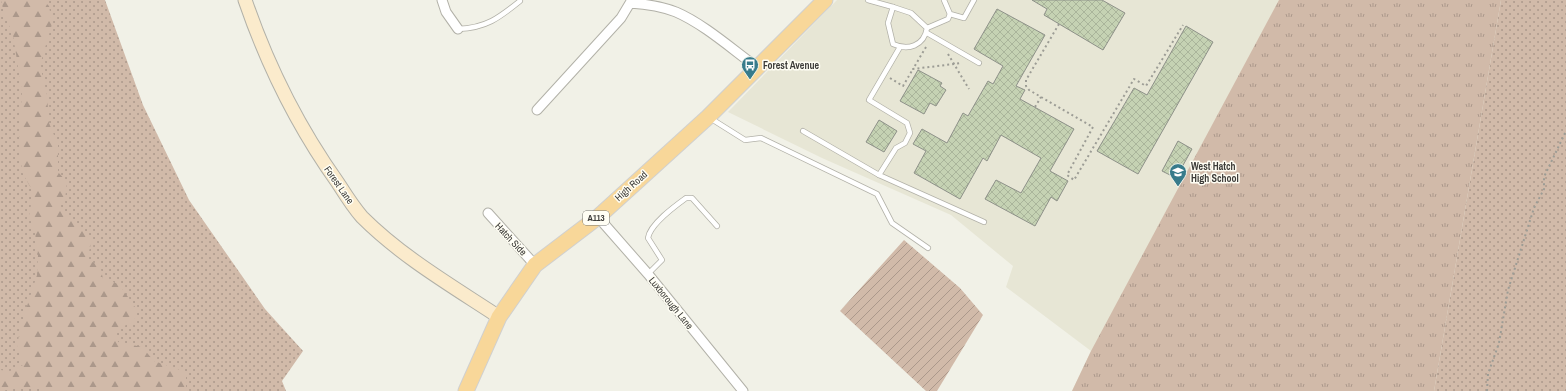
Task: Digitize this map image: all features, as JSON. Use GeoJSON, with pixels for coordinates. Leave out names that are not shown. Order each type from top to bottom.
{"type":"FeatureCollection","features":[{"type":"Feature","properties":{"kind":"main road","name":"High Road"},"geometry":{"type":"LineString","coordinates":[[466,391],[499,317],[535,265],[598,217],[708,117],[824,0]]}},
{"type":"Feature","properties":{"kind":"street","name":"Forest Lane"},"geometry":{"type":"LineString","coordinates":[[244,0],[258,38],[291,107],[324,163],[362,216],[408,257],[499,317]]}},
{"type":"Feature","properties":{"kind":"street"},"geometry":{"type":"LineString","coordinates":[[442,0],[446,12],[458,29]]}},
{"type":"Feature","properties":{"kind":"street"},"geometry":{"type":"LineString","coordinates":[[537,110],[621,18],[628,1],[676,12],[694,22],[758,68]]}},
{"type":"Feature","properties":{"kind":"street","name":"Hatch Side"},"geometry":{"type":"LineString","coordinates":[[488,213],[535,265]]}},
{"type":"Feature","properties":{"kind":"street","name":"Luxborough Lane"},"geometry":{"type":"LineString","coordinates":[[598,217],[648,274],[743,391]]}},
{"type":"Feature","properties":{"kind":"lane"},"geometry":{"type":"LineString","coordinates":[[868,0],[911,13],[935,38],[977,62]]}},
{"type":"Feature","properties":{"kind":"lane"},"geometry":{"type":"LineString","coordinates":[[944,0],[943,2],[950,14],[964,18],[974,0]]}},
{"type":"Feature","properties":{"kind":"lane"},"geometry":{"type":"LineString","coordinates":[[458,29],[472,29],[486,25],[497,19],[520,1]]}},
{"type":"Feature","properties":{"kind":"lane"},"geometry":{"type":"LineString","coordinates":[[892,7],[888,23],[890,36],[893,44],[907,48],[919,44],[927,31],[948,19],[950,14]]}},
{"type":"Feature","properties":{"kind":"lane"},"geometry":{"type":"LineString","coordinates":[[879,174],[896,148],[905,144],[910,133],[907,123],[869,100],[900,47]]}},
{"type":"Feature","properties":{"kind":"lane"},"geometry":{"type":"LineString","coordinates":[[708,117],[745,140],[761,138],[877,194],[892,223],[928,248]]}},
{"type":"Feature","properties":{"kind":"lane"},"geometry":{"type":"LineString","coordinates":[[803,131],[879,174],[984,222]]}},
{"type":"Feature","properties":{"kind":"lane"},"geometry":{"type":"LineString","coordinates":[[648,274],[662,260],[648,238],[650,231],[656,223],[686,198],[692,198],[717,226]]}},
{"type":"Feature","properties":{"kind":"path"},"geometry":{"type":"LineString","coordinates":[[1059,24],[1026,80],[1026,86],[1029,90],[1093,127],[1067,175],[1074,180],[1134,79],[1146,86],[1183,25]]}},
{"type":"Feature","properties":{"kind":"path"},"geometry":{"type":"LineString","coordinates":[[884,74],[903,86],[935,38],[955,64],[969,89]]}},
{"type":"Feature","properties":{"kind":"path"},"geometry":{"type":"LineString","coordinates":[[913,69],[977,62]]}},
{"type":"Feature","properties":{"kind":"path"},"geometry":{"type":"LineString","coordinates":[[1036,108],[1041,97]]}},
{"type":"Feature","properties":{"kind":"path"},"geometry":{"type":"LineString","coordinates":[[1487,391],[1488,374],[1499,343],[1508,290],[1534,208],[1544,188],[1544,177],[1566,131]]}},
{"type":"Feature","properties":{"kind":"shaded area","name":"West Hatch High School"},"geometry":{"type":"Polygon","coordinates":[[[837,0],[1501,0],[1434,391],[1072,391],[1091,351],[1006,287],[1013,266],[951,215],[822,158],[728,112],[837,0]]]}},
{"type":"Feature","properties":{"kind":"green space"},"geometry":{"type":"Polygon","coordinates":[[[0,0],[105,0],[143,105],[189,200],[265,309],[303,351],[282,381],[286,391],[0,391],[0,0]]]}},
{"type":"Feature","properties":{"kind":"green space"},"geometry":{"type":"Polygon","coordinates":[[[1,0],[43,0],[49,6],[52,24],[40,65],[47,95],[49,123],[58,145],[58,172],[67,182],[65,199],[56,207],[67,213],[92,239],[87,260],[100,265],[103,279],[119,284],[137,310],[134,322],[116,329],[118,342],[142,347],[154,361],[186,372],[186,391],[45,391],[43,389],[20,388],[0,391],[0,370],[10,371],[23,365],[17,346],[21,325],[37,275],[38,255],[35,233],[29,216],[33,192],[22,172],[19,138],[22,92],[13,35],[4,13],[1,0]]]}},
{"type":"Feature","properties":{"kind":"green space"},"geometry":{"type":"Polygon","coordinates":[[[1279,0],[1501,0],[1434,391],[1072,391],[1091,351],[1279,0]]]}},
{"type":"Feature","properties":{"kind":"green space"},"geometry":{"type":"Polygon","coordinates":[[[1501,0],[1566,0],[1566,391],[1434,391],[1501,0]]]}},
{"type":"Feature","properties":{"kind":"green space"},"geometry":{"type":"Polygon","coordinates":[[[904,240],[960,288],[983,315],[937,391],[926,391],[840,311],[904,240]]]}},
{"type":"Feature","properties":{"kind":"building"},"geometry":{"type":"Polygon","coordinates":[[[1032,0],[1102,0],[1125,13],[1103,50],[1044,15],[1047,9],[1032,0]]]}},
{"type":"Feature","properties":{"kind":"building"},"geometry":{"type":"Polygon","coordinates":[[[997,9],[1045,35],[1016,86],[1025,90],[1020,99],[1074,129],[1050,171],[1068,181],[1057,201],[1051,197],[1035,226],[985,199],[996,180],[1021,193],[1041,158],[1001,135],[987,161],[983,158],[960,199],[914,173],[926,151],[913,144],[922,129],[947,143],[963,113],[968,116],[988,81],[993,84],[1003,66],[974,49],[997,9]]]}},
{"type":"Feature","properties":{"kind":"building"},"geometry":{"type":"Polygon","coordinates":[[[1186,26],[1213,42],[1138,174],[1097,151],[1134,88],[1147,95],[1186,26]]]}},
{"type":"Feature","properties":{"kind":"building"},"geometry":{"type":"Polygon","coordinates":[[[918,70],[942,83],[940,86],[946,90],[936,106],[930,103],[924,114],[900,101],[918,70]]]}},
{"type":"Feature","properties":{"kind":"building"},"geometry":{"type":"Polygon","coordinates":[[[879,120],[897,131],[884,152],[866,142],[879,120]]]}},
{"type":"Feature","properties":{"kind":"building"},"geometry":{"type":"Polygon","coordinates":[[[1178,141],[1192,149],[1176,178],[1162,171],[1178,141]]]}},
{"type":"Feature","properties":{"kind":"place","name":"Forest Avenue"},"geometry":{"type":"Point","coordinates":[750,80]}},
{"type":"Feature","properties":{"kind":"place","name":"West Hatch High School"},"geometry":{"type":"Point","coordinates":[1178,187]}}]}
